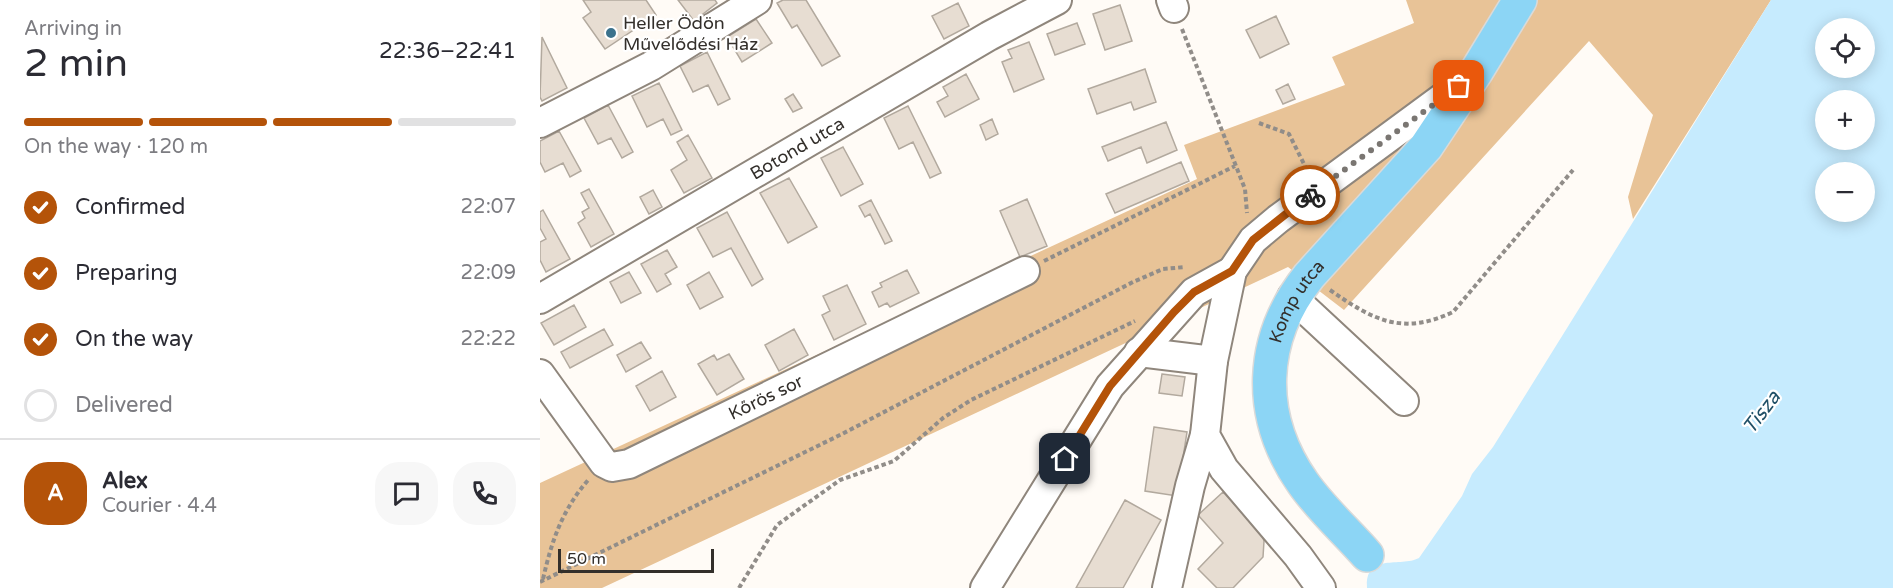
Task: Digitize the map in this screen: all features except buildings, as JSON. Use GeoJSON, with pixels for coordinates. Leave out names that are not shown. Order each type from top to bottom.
{"type":"FeatureCollection","features":[{"type":"Feature","properties":{"kind":"main road","name":"Komp utca"},"geometry":{"type":"LineString","coordinates":[[1367,555],[1304,484],[1283,448],[1274,425],[1269,390],[1271,361],[1277,333],[1301,286],[1426,147],[1520,0]]}},
{"type":"Feature","properties":{"kind":"street"},"geometry":{"type":"LineString","coordinates":[[540,123],[651,66],[757,0]]}},
{"type":"Feature","properties":{"kind":"street","name":"Botond utca"},"geometry":{"type":"LineString","coordinates":[[540,299],[969,48],[1057,0]]}},
{"type":"Feature","properties":{"kind":"street","name":"Komp utca"},"geometry":{"type":"LineString","coordinates":[[1167,588],[1190,486],[1205,435],[1214,361],[1232,271],[1253,240],[1476,72]]}},
{"type":"Feature","properties":{"kind":"street","name":"Kőrös sor"},"geometry":{"type":"LineString","coordinates":[[604,463],[612,467],[629,464],[1025,271]]}},
{"type":"Feature","properties":{"kind":"street"},"geometry":{"type":"LineString","coordinates":[[985,588],[1110,386],[1194,292],[1232,271]]}},
{"type":"Feature","properties":{"kind":"street"},"geometry":{"type":"LineString","coordinates":[[1301,286],[1404,401]]}},
{"type":"Feature","properties":{"kind":"street"},"geometry":{"type":"LineString","coordinates":[[1140,352],[1214,361]]}},
{"type":"Feature","properties":{"kind":"street"},"geometry":{"type":"LineString","coordinates":[[540,374],[604,463]]}},
{"type":"Feature","properties":{"kind":"street"},"geometry":{"type":"LineString","coordinates":[[1205,435],[1224,469],[1298,556],[1321,588]]}},
{"type":"Feature","properties":{"kind":"path"},"geometry":{"type":"LineString","coordinates":[[1172,4],[1245,189],[1248,227],[1253,240]]}},
{"type":"Feature","properties":{"kind":"path"},"geometry":{"type":"LineString","coordinates":[[1259,123],[1289,134],[1317,190]]}},
{"type":"Feature","properties":{"kind":"path"},"geometry":{"type":"LineString","coordinates":[[1025,271],[1235,166]]}},
{"type":"Feature","properties":{"kind":"path"},"geometry":{"type":"LineString","coordinates":[[1301,286],[1368,316],[1397,323],[1433,321],[1453,312],[1573,170]]}},
{"type":"Feature","properties":{"kind":"path"},"geometry":{"type":"LineString","coordinates":[[541,581],[842,434],[1133,282],[1163,269],[1193,267]]}},
{"type":"Feature","properties":{"kind":"path"},"geometry":{"type":"LineString","coordinates":[[739,588],[777,525],[840,480],[894,461],[943,418],[971,400],[1117,328],[1143,318],[1174,312]]}},
{"type":"Feature","properties":{"kind":"path"},"geometry":{"type":"LineString","coordinates":[[541,581],[552,538],[574,496],[604,463]]}},
{"type":"Feature","properties":{"kind":"shaded area"},"geometry":{"type":"Polygon","coordinates":[[[1406,0],[1771,0],[1633,219],[1628,197],[1653,115],[1589,41],[1344,310],[1288,267],[602,588],[540,588],[540,483],[1197,179],[1184,145],[1345,85],[1332,57],[1414,23],[1406,0]]]}},
{"type":"Feature","properties":{"kind":"water","name":"Tisza"},"geometry":{"type":"Polygon","coordinates":[[[1771,0],[1893,0],[1893,588],[1367,588],[1371,570],[1377,565],[1419,558],[1462,496],[1472,474],[1493,447],[1771,0]]]}},
{"type":"Feature","properties":{"kind":"way so far"},"geometry":{"type":"LineString","coordinates":[[1310,195],[1459,86]]}},
{"type":"Feature","properties":{"kind":"place","name":"Heller Ödön Művelődési Ház"},"geometry":{"type":"Point","coordinates":[611,33]}},
{"type":"Feature","properties":{"kind":"route"},"geometry":{"type":"LineString","coordinates":[[1065,459],[1110,386],[1174,312],[1194,292],[1232,271],[1253,240],[1310,195]]}}]}
